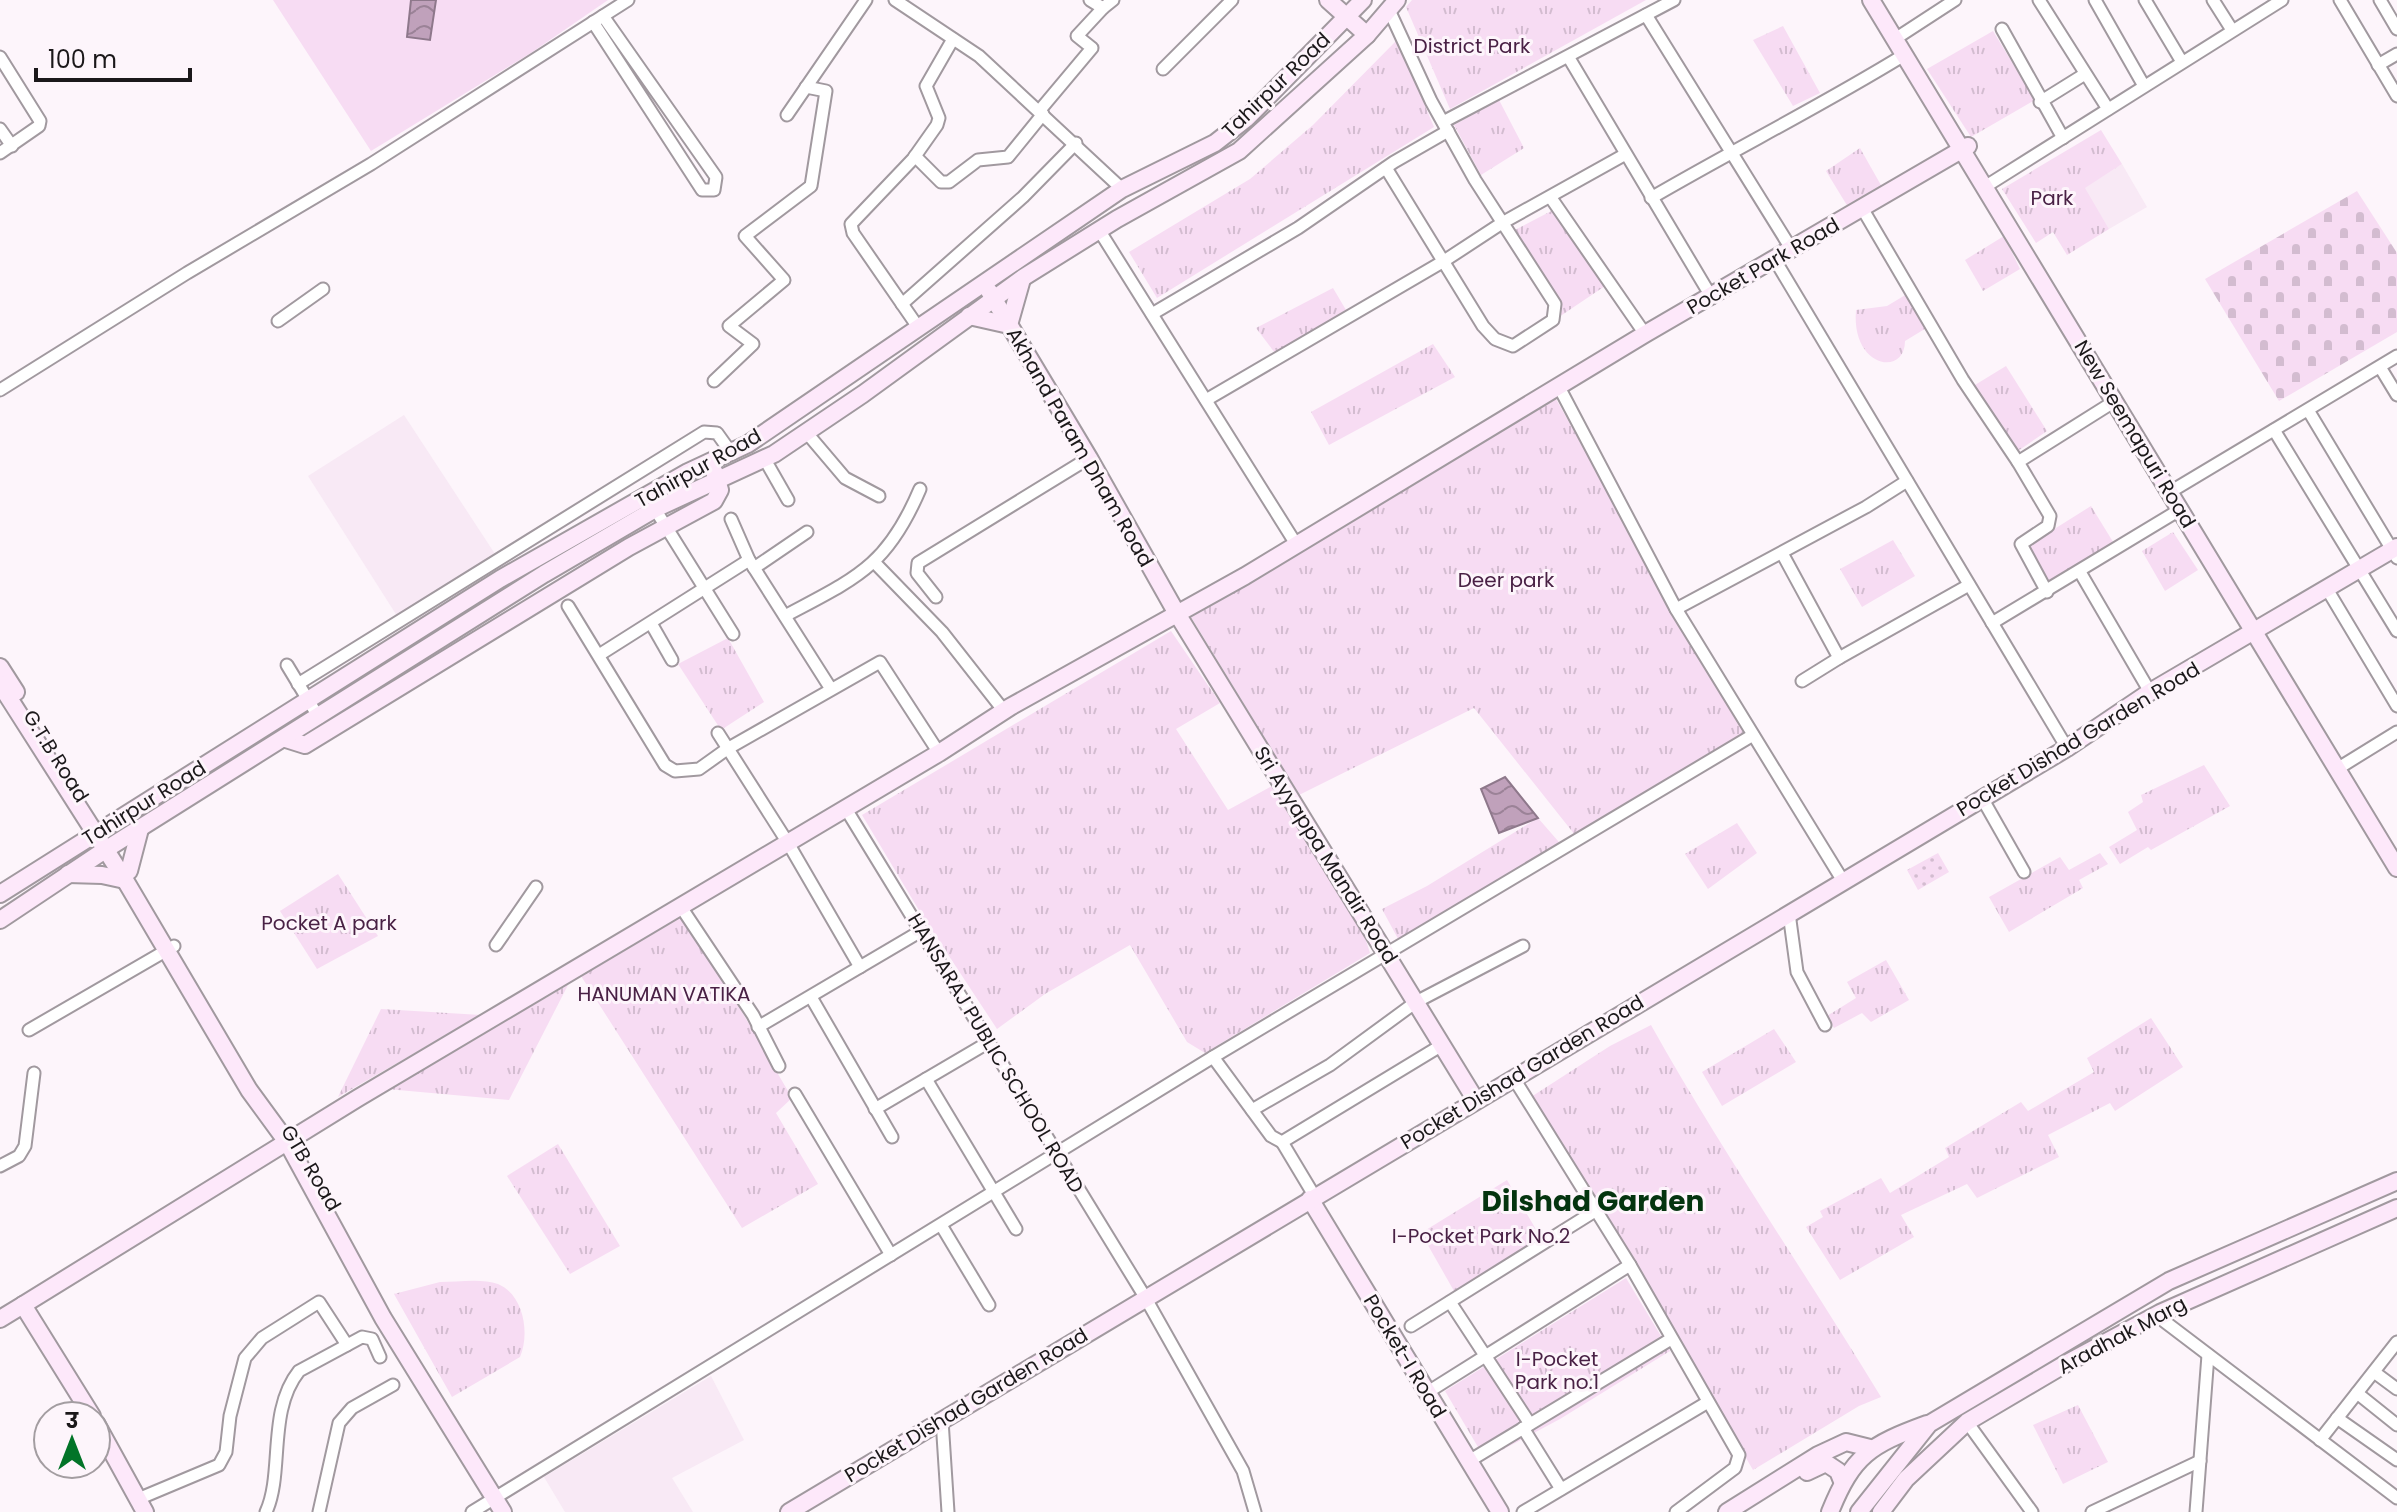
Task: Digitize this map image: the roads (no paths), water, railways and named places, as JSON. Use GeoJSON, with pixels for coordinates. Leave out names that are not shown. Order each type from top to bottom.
{"type":"FeatureCollection","features":[{"type":"Feature","properties":{"kind":"main road"},"geometry":{"type":"LineString","coordinates":[[1328,0],[1367,35]]}},
{"type":"Feature","properties":{"kind":"main road"},"geometry":{"type":"LineString","coordinates":[[1363,0],[1390,8]]}},
{"type":"Feature","properties":{"kind":"main road","name":"Tahirpur Road"},"geometry":{"type":"LineString","coordinates":[[0,894],[457,607],[709,463],[732,454],[1122,189],[1215,143],[1247,118],[1363,0]]}},
{"type":"Feature","properties":{"kind":"main road","name":"New Seemapuri Road"},"geometry":{"type":"LineString","coordinates":[[1871,0],[1898,37],[1904,55],[1991,183],[2181,509],[2258,631]]}},
{"type":"Feature","properties":{"kind":"main road","name":"New Seemapuri Road"},"geometry":{"type":"LineString","coordinates":[[1879,0],[2115,401],[2258,631],[2397,868]]}},
{"type":"Feature","properties":{"kind":"main road","name":"Tahirpur Road"},"geometry":{"type":"LineString","coordinates":[[1,923],[68,874],[319,718],[355,705],[467,623],[655,509],[764,458],[806,432],[1022,279],[1099,230],[1239,151],[1367,35],[1390,8]]}},
{"type":"Feature","properties":{"kind":"main road","name":"Pocket Park Road"},"geometry":{"type":"LineString","coordinates":[[0,1319],[1004,711],[1296,544],[1645,334],[1712,298],[1965,148]]}},
{"type":"Feature","properties":{"kind":"main road"},"geometry":{"type":"LineString","coordinates":[[969,316],[1009,325],[1022,279]]}},
{"type":"Feature","properties":{"kind":"main road","name":"Akhand Param Dham Road"},"geometry":{"type":"LineString","coordinates":[[984,283],[1089,458],[1176,612]]}},
{"type":"Feature","properties":{"kind":"main road"},"geometry":{"type":"LineString","coordinates":[[286,739],[305,745],[355,705],[714,501],[720,490],[719,478],[709,463]]}},
{"type":"Feature","properties":{"kind":"main road","name":"Pocket Dishad Garden Road"},"geometry":{"type":"LineString","coordinates":[[789,1512],[1475,1099],[2067,748],[2150,692],[2395,552]]}},
{"type":"Feature","properties":{"kind":"main road"},"geometry":{"type":"LineString","coordinates":[[457,607],[467,623]]}},
{"type":"Feature","properties":{"kind":"main road","name":"Sri Ayyappa Mandir Road"},"geometry":{"type":"LineString","coordinates":[[1176,612],[1475,1099]]}},
{"type":"Feature","properties":{"kind":"main road","name":"G.T.B Road"},"geometry":{"type":"LineString","coordinates":[[0,667],[97,831]]}},
{"type":"Feature","properties":{"kind":"main road","name":"G.T.B Road"},"geometry":{"type":"LineString","coordinates":[[0,684],[109,848]]}},
{"type":"Feature","properties":{"kind":"main road","name":"New Seemapuri Road"},"geometry":{"type":"LineString","coordinates":[[2340,767],[2397,854]]}},
{"type":"Feature","properties":{"kind":"main road"},"geometry":{"type":"LineString","coordinates":[[68,874],[127,876],[140,829]]}},
{"type":"Feature","properties":{"kind":"main road","name":"GTB Road"},"geometry":{"type":"LineString","coordinates":[[109,848],[170,948],[249,1090],[292,1140],[386,1316],[493,1486],[499,1505]]}},
{"type":"Feature","properties":{"kind":"main road","name":"Aradhak Marg"},"geometry":{"type":"LineString","coordinates":[[1830,1512],[1842,1481],[1870,1448],[1929,1424],[2146,1295],[2397,1181]]}},
{"type":"Feature","properties":{"kind":"main road","name":"Pocket-I Road"},"geometry":{"type":"LineString","coordinates":[[1313,1198],[1500,1512]]}},
{"type":"Feature","properties":{"kind":"main road","name":"Aradhak Marg"},"geometry":{"type":"LineString","coordinates":[[1881,1512],[1967,1422],[2156,1315],[2397,1208]]}},
{"type":"Feature","properties":{"kind":"main road"},"geometry":{"type":"LineString","coordinates":[[2128,1330],[2136,1316],[2158,1302],[2156,1296],[2146,1295]]}},
{"type":"Feature","properties":{"kind":"main road"},"geometry":{"type":"LineString","coordinates":[[23,1305],[82,1400]]}},
{"type":"Feature","properties":{"kind":"main road","name":"Aradhak Marg"},"geometry":{"type":"LineString","coordinates":[[1859,1512],[1929,1424]]}},
{"type":"Feature","properties":{"kind":"main road"},"geometry":{"type":"LineString","coordinates":[[1748,1512],[1846,1442],[1870,1448]]}},
{"type":"Feature","properties":{"kind":"main road"},"geometry":{"type":"LineString","coordinates":[[112,1452],[142,1505]]}},
{"type":"Feature","properties":{"kind":"main road"},"geometry":{"type":"LineString","coordinates":[[1820,1460],[1833,1466],[1842,1481]]}},
{"type":"Feature","properties":{"kind":"main road"},"geometry":{"type":"LineString","coordinates":[[1727,1512],[1820,1460]]}},
{"type":"Feature","properties":{"kind":"main road"},"geometry":{"type":"LineString","coordinates":[[1889,1512],[1895,1494]]}},
{"type":"Feature","properties":{"kind":"street"},"geometry":{"type":"LineString","coordinates":[[0,390],[187,273],[371,164],[628,0]]}},
{"type":"Feature","properties":{"kind":"street"},"geometry":{"type":"LineString","coordinates":[[787,115],[866,0]]}},
{"type":"Feature","properties":{"kind":"street"},"geometry":{"type":"LineString","coordinates":[[895,0],[909,5],[979,56],[1122,189]]}},
{"type":"Feature","properties":{"kind":"street"},"geometry":{"type":"LineString","coordinates":[[1090,0],[1108,4]]}},
{"type":"Feature","properties":{"kind":"street"},"geometry":{"type":"LineString","coordinates":[[1163,69],[1232,0]]}},
{"type":"Feature","properties":{"kind":"street"},"geometry":{"type":"LineString","coordinates":[[1152,314],[1298,228],[1445,127],[1674,0]]}},
{"type":"Feature","properties":{"kind":"street"},"geometry":{"type":"LineString","coordinates":[[1898,37],[1955,0]]}},
{"type":"Feature","properties":{"kind":"street"},"geometry":{"type":"LineString","coordinates":[[2039,0],[2108,109]]}},
{"type":"Feature","properties":{"kind":"street"},"geometry":{"type":"LineString","coordinates":[[2095,0],[2144,86]]}},
{"type":"Feature","properties":{"kind":"street"},"geometry":{"type":"LineString","coordinates":[[2145,0],[2182,62]]}},
{"type":"Feature","properties":{"kind":"street"},"geometry":{"type":"LineString","coordinates":[[2213,0],[2232,30]]}},
{"type":"Feature","properties":{"kind":"street"},"geometry":{"type":"LineString","coordinates":[[1991,183],[2282,0]]}},
{"type":"Feature","properties":{"kind":"street"},"geometry":{"type":"LineString","coordinates":[[2340,0],[2397,96]]}},
{"type":"Feature","properties":{"kind":"street"},"geometry":{"type":"LineString","coordinates":[[2380,0],[2397,29]]}},
{"type":"Feature","properties":{"kind":"street"},"geometry":{"type":"LineString","coordinates":[[915,156],[941,182],[949,182],[978,160],[1008,157],[1092,48],[1077,36],[1108,4]]}},
{"type":"Feature","properties":{"kind":"street"},"geometry":{"type":"LineString","coordinates":[[1386,168],[1495,339],[1513,346],[1553,320],[1557,310],[1445,127],[1390,8]]}},
{"type":"Feature","properties":{"kind":"street"},"geometry":{"type":"LineString","coordinates":[[1646,15],[1792,250]]}},
{"type":"Feature","properties":{"kind":"street"},"geometry":{"type":"LineString","coordinates":[[598,19],[716,177],[714,190],[702,190],[598,19]]}},
{"type":"Feature","properties":{"kind":"street"},"geometry":{"type":"LineString","coordinates":[[2002,29],[2040,102],[2063,138]]}},
{"type":"Feature","properties":{"kind":"street"},"geometry":{"type":"LineString","coordinates":[[918,327],[853,233],[851,224],[915,156],[939,118],[926,84],[953,39]]}},
{"type":"Feature","properties":{"kind":"street"},"geometry":{"type":"LineString","coordinates":[[2378,65],[2397,54]]}},
{"type":"Feature","properties":{"kind":"street"},"geometry":{"type":"LineString","coordinates":[[1651,198],[1731,151],[1838,96],[1904,55]]}},
{"type":"Feature","properties":{"kind":"street"},"geometry":{"type":"LineString","coordinates":[[0,57],[40,121],[39,126],[0,153]]}},
{"type":"Feature","properties":{"kind":"street"},"geometry":{"type":"LineString","coordinates":[[1569,58],[1624,155],[1712,298]]}},
{"type":"Feature","properties":{"kind":"street"},"geometry":{"type":"LineString","coordinates":[[2040,102],[2085,74]]}},
{"type":"Feature","properties":{"kind":"street"},"geometry":{"type":"LineString","coordinates":[[714,381],[753,344],[729,326],[784,280],[745,236],[811,186],[826,91],[806,87]]}},
{"type":"Feature","properties":{"kind":"street"},"geometry":{"type":"LineString","coordinates":[[0,129],[12,146]]}},
{"type":"Feature","properties":{"kind":"street"},"geometry":{"type":"LineString","coordinates":[[902,304],[1023,197],[1076,143]]}},
{"type":"Feature","properties":{"kind":"street"},"geometry":{"type":"LineString","coordinates":[[1206,400],[1444,261],[1502,223],[1624,155]]}},
{"type":"Feature","properties":{"kind":"street"},"geometry":{"type":"LineString","coordinates":[[1551,198],[1645,334]]}},
{"type":"Feature","properties":{"kind":"street"},"geometry":{"type":"LineString","coordinates":[[1862,208],[1963,380],[2050,516],[2048,526],[2021,544],[2047,592]]}},
{"type":"Feature","properties":{"kind":"street"},"geometry":{"type":"LineString","coordinates":[[1099,230],[1296,544]]}},
{"type":"Feature","properties":{"kind":"street"},"geometry":{"type":"LineString","coordinates":[[1775,260],[2067,748]]}},
{"type":"Feature","properties":{"kind":"street"},"geometry":{"type":"LineString","coordinates":[[278,321],[323,289]]}},
{"type":"Feature","properties":{"kind":"street"},"geometry":{"type":"LineString","coordinates":[[2172,491],[2397,356]]}},
{"type":"Feature","properties":{"kind":"street"},"geometry":{"type":"LineString","coordinates":[[2380,367],[2397,395]]}},
{"type":"Feature","properties":{"kind":"street"},"geometry":{"type":"LineString","coordinates":[[1559,387],[1676,609],[1843,881]]}},
{"type":"Feature","properties":{"kind":"street"},"geometry":{"type":"LineString","coordinates":[[2018,462],[2115,401]]}},
{"type":"Feature","properties":{"kind":"street"},"geometry":{"type":"LineString","coordinates":[[2308,410],[2395,552]]}},
{"type":"Feature","properties":{"kind":"street"},"geometry":{"type":"LineString","coordinates":[[2274,430],[2397,631]]}},
{"type":"Feature","properties":{"kind":"street"},"geometry":{"type":"LineString","coordinates":[[298,684],[704,432],[717,433],[732,454]]}},
{"type":"Feature","properties":{"kind":"street"},"geometry":{"type":"LineString","coordinates":[[806,432],[845,478],[879,496]]}},
{"type":"Feature","properties":{"kind":"street"},"geometry":{"type":"LineString","coordinates":[[764,458],[788,500]]}},
{"type":"Feature","properties":{"kind":"street"},"geometry":{"type":"LineString","coordinates":[[936,597],[917,573],[918,563],[1089,458]]}},
{"type":"Feature","properties":{"kind":"street"},"geometry":{"type":"LineString","coordinates":[[1676,609],[1866,507],[1907,481]]}},
{"type":"Feature","properties":{"kind":"street"},"geometry":{"type":"LineString","coordinates":[[785,616],[875,563],[920,489]]}},
{"type":"Feature","properties":{"kind":"street"},"geometry":{"type":"LineString","coordinates":[[655,509],[733,634]]}},
{"type":"Feature","properties":{"kind":"street"},"geometry":{"type":"LineString","coordinates":[[1992,623],[2181,509]]}},
{"type":"Feature","properties":{"kind":"street"},"geometry":{"type":"LineString","coordinates":[[731,519],[751,564],[831,689]]}},
{"type":"Feature","properties":{"kind":"street"},"geometry":{"type":"LineString","coordinates":[[599,655],[807,532]]}},
{"type":"Feature","properties":{"kind":"street"},"geometry":{"type":"LineString","coordinates":[[1782,553],[1839,658]]}},
{"type":"Feature","properties":{"kind":"street"},"geometry":{"type":"LineString","coordinates":[[875,563],[942,632],[1004,711]]}},
{"type":"Feature","properties":{"kind":"street"},"geometry":{"type":"LineString","coordinates":[[2080,572],[2150,692]]}},
{"type":"Feature","properties":{"kind":"street"},"geometry":{"type":"LineString","coordinates":[[1802,681],[1969,585]]}},
{"type":"Feature","properties":{"kind":"street"},"geometry":{"type":"LineString","coordinates":[[2327,589],[2397,706]]}},
{"type":"Feature","properties":{"kind":"street"},"geometry":{"type":"LineString","coordinates":[[568,606],[665,765],[675,771],[699,769],[727,749],[880,662],[939,753]]}},
{"type":"Feature","properties":{"kind":"street"},"geometry":{"type":"LineString","coordinates":[[652,625],[672,660]]}},
{"type":"Feature","properties":{"kind":"street"},"geometry":{"type":"LineString","coordinates":[[287,665],[319,718]]}},
{"type":"Feature","properties":{"kind":"street"},"geometry":{"type":"LineString","coordinates":[[2340,767],[2397,732]]}},
{"type":"Feature","properties":{"kind":"street"},"geometry":{"type":"LineString","coordinates":[[718,733],[788,843],[860,967]]}},
{"type":"Feature","properties":{"kind":"street"},"geometry":{"type":"LineString","coordinates":[[472,1512],[499,1505],[1056,1152],[1753,735]]}},
{"type":"Feature","properties":{"kind":"street"},"geometry":{"type":"LineString","coordinates":[[1982,798],[2024,872]]}},
{"type":"Feature","properties":{"kind":"street","name":"HANSARAJ PUBLIC SCHOOL ROAD"},"geometry":{"type":"LineString","coordinates":[[846,809],[1145,1297],[1243,1471],[1255,1512]]}},
{"type":"Feature","properties":{"kind":"street"},"geometry":{"type":"LineString","coordinates":[[496,945],[536,887]]}},
{"type":"Feature","properties":{"kind":"street"},"geometry":{"type":"LineString","coordinates":[[681,907],[758,1027],[779,1066]]}},
{"type":"Feature","properties":{"kind":"street"},"geometry":{"type":"LineString","coordinates":[[1789,913],[1797,972],[1825,1025]]}},
{"type":"Feature","properties":{"kind":"street"},"geometry":{"type":"LineString","coordinates":[[758,1027],[921,931]]}},
{"type":"Feature","properties":{"kind":"street"},"geometry":{"type":"LineString","coordinates":[[1252,1110],[1330,1065],[1416,1002],[1523,946]]}},
{"type":"Feature","properties":{"kind":"street"},"geometry":{"type":"LineString","coordinates":[[29,1030],[170,948]]}},
{"type":"Feature","properties":{"kind":"street"},"geometry":{"type":"LineString","coordinates":[[811,997],[892,1137]]}},
{"type":"Feature","properties":{"kind":"street"},"geometry":{"type":"LineString","coordinates":[[875,1109],[989,1042]]}},
{"type":"Feature","properties":{"kind":"street"},"geometry":{"type":"LineString","coordinates":[[1213,1057],[1274,1140],[1282,1142],[1442,1045]]}},
{"type":"Feature","properties":{"kind":"street"},"geometry":{"type":"LineString","coordinates":[[0,1166],[19,1156],[25,1146],[34,1073]]}},
{"type":"Feature","properties":{"kind":"street"},"geometry":{"type":"LineString","coordinates":[[1513,1077],[1630,1265],[1739,1461],[1735,1468],[1676,1512]]}},
{"type":"Feature","properties":{"kind":"street"},"geometry":{"type":"LineString","coordinates":[[926,1079],[1016,1229]]}},
{"type":"Feature","properties":{"kind":"street"},"geometry":{"type":"LineString","coordinates":[[795,1094],[891,1255]]}},
{"type":"Feature","properties":{"kind":"street"},"geometry":{"type":"LineString","coordinates":[[1282,1142],[1313,1198]]}},
{"type":"Feature","properties":{"kind":"street"},"geometry":{"type":"LineString","coordinates":[[1411,1326],[1595,1211]]}},
{"type":"Feature","properties":{"kind":"street"},"geometry":{"type":"LineString","coordinates":[[941,1225],[989,1305]]}},
{"type":"Feature","properties":{"kind":"street"},"geometry":{"type":"LineString","coordinates":[[1428,1392],[1630,1265]]}},
{"type":"Feature","properties":{"kind":"street"},"geometry":{"type":"LineString","coordinates":[[142,1505],[219,1465],[226,1452],[240,1368],[262,1338],[319,1302],[347,1345]]}},
{"type":"Feature","properties":{"kind":"street"},"geometry":{"type":"LineString","coordinates":[[1450,1302],[1527,1426],[1561,1489]]}},
{"type":"Feature","properties":{"kind":"street"},"geometry":{"type":"LineString","coordinates":[[2156,1315],[2397,1498]]}},
{"type":"Feature","properties":{"kind":"street"},"geometry":{"type":"LineString","coordinates":[[266,1512],[277,1435],[292,1381],[299,1371],[367,1337],[372,1339],[380,1357]]}},
{"type":"Feature","properties":{"kind":"street"},"geometry":{"type":"LineString","coordinates":[[1469,1461],[1671,1339]]}},
{"type":"Feature","properties":{"kind":"street"},"geometry":{"type":"LineString","coordinates":[[2320,1440],[2395,1348]]}},
{"type":"Feature","properties":{"kind":"street"},"geometry":{"type":"LineString","coordinates":[[2196,1512],[2208,1355]]}},
{"type":"Feature","properties":{"kind":"street"},"geometry":{"type":"LineString","coordinates":[[2374,1372],[2397,1389]]}},
{"type":"Feature","properties":{"kind":"street"},"geometry":{"type":"LineString","coordinates":[[319,1512],[339,1423],[352,1408],[393,1385]]}},
{"type":"Feature","properties":{"kind":"street"},"geometry":{"type":"LineString","coordinates":[[2357,1393],[2397,1425]]}},
{"type":"Feature","properties":{"kind":"street"},"geometry":{"type":"LineString","coordinates":[[1523,1512],[1708,1402]]}},
{"type":"Feature","properties":{"kind":"street"},"geometry":{"type":"LineString","coordinates":[[2337,1418],[2397,1460]]}},
{"type":"Feature","properties":{"kind":"street"},"geometry":{"type":"LineString","coordinates":[[942,1420],[948,1512]]}},
{"type":"Feature","properties":{"kind":"street"},"geometry":{"type":"LineString","coordinates":[[1967,1422],[2032,1512]]}},
{"type":"Feature","properties":{"kind":"street"},"geometry":{"type":"LineString","coordinates":[[2092,1512],[2200,1461]]}},
{"type":"Feature","properties":{"kind":"water"},"geometry":{"type":"Polygon","coordinates":[[[411,0],[436,0],[430,40],[407,37],[411,0]]]}},
{"type":"Feature","properties":{"kind":"water"},"geometry":{"type":"Polygon","coordinates":[[[1505,777],[1538,818],[1499,833],[1481,789],[1505,777]]]}},
{"type":"Feature","properties":{"kind":"district","name":"Dilshad Garden"},"geometry":{"type":"Point","coordinates":[1593,1201]}},
{"type":"Feature","properties":{"kind":"park label","name":"District Park"},"geometry":{"type":"Point","coordinates":[1472,46]}},
{"type":"Feature","properties":{"kind":"park label","name":"Park"},"geometry":{"type":"Point","coordinates":[2052,198]}},
{"type":"Feature","properties":{"kind":"park label","name":"Deer park"},"geometry":{"type":"Point","coordinates":[1506,580]}},
{"type":"Feature","properties":{"kind":"park label","name":"Pocket A park"},"geometry":{"type":"Point","coordinates":[329,923]}},
{"type":"Feature","properties":{"kind":"park label","name":"HANUMAN VATIKA"},"geometry":{"type":"Point","coordinates":[664,994]}},
{"type":"Feature","properties":{"kind":"park label","name":"I-Pocket Park No.2"},"geometry":{"type":"Point","coordinates":[1481,1236]}},
{"type":"Feature","properties":{"kind":"park label","name":"I-Pocket Park no.1"},"geometry":{"type":"Point","coordinates":[1557,1370]}}]}
